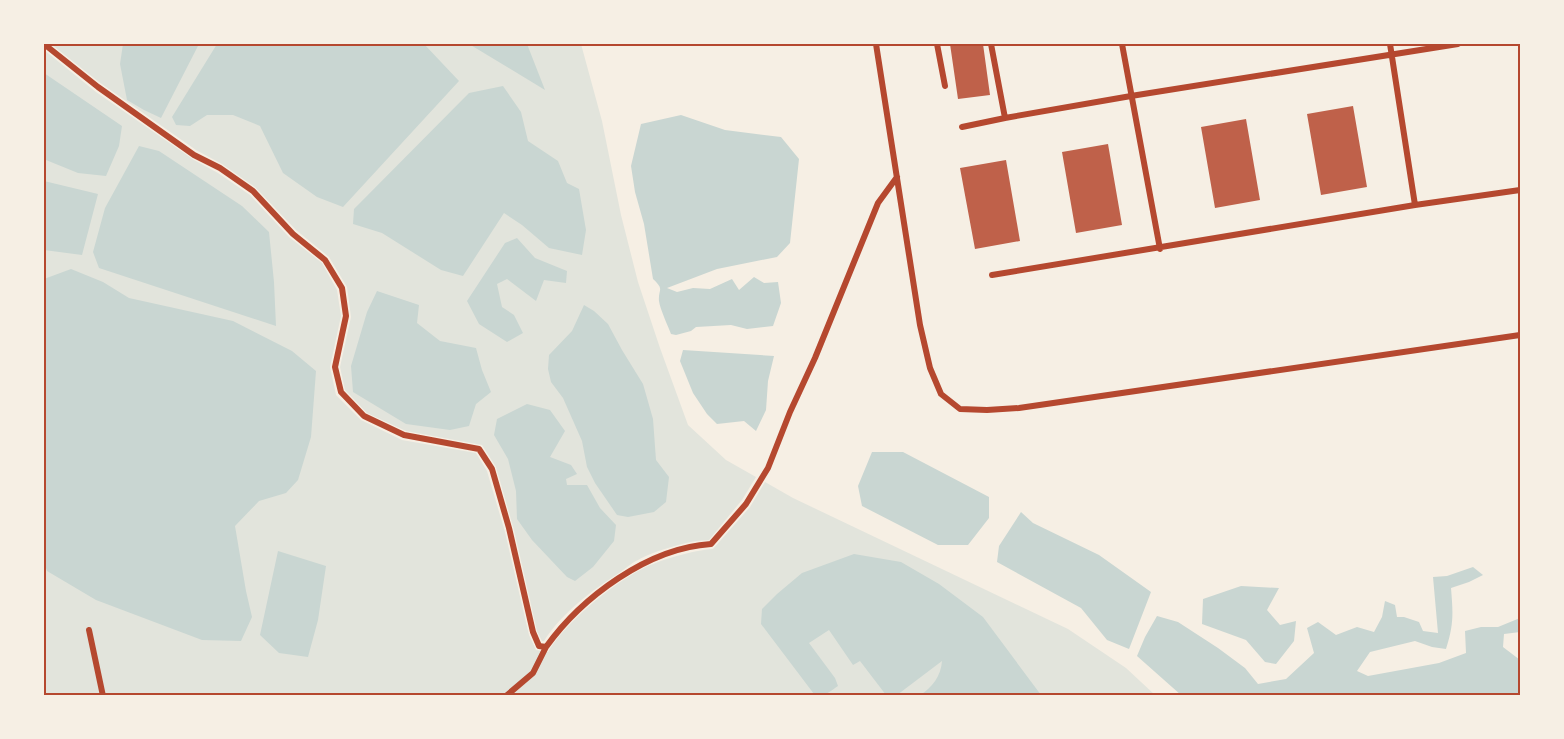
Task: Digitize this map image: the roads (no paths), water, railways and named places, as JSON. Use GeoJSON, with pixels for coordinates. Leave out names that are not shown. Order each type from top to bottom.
{"type":"FeatureCollection","features":[{"type":"Feature","properties":{"kind":"street"},"geometry":{"type":"LineString","coordinates":[[44,44],[98,87],[194,155],[220,168],[253,191],[293,234],[325,260],[342,288],[346,316],[335,367],[341,392],[363,416],[404,435],[478,449],[492,469],[509,528],[533,632],[539,646],[546,646]]}},
{"type":"Feature","properties":{"kind":"street"},"geometry":{"type":"LineString","coordinates":[[876,44],[920,325],[930,368],[941,394],[960,409],[1019,408],[1521,335]]}},
{"type":"Feature","properties":{"kind":"street"},"geometry":{"type":"LineString","coordinates":[[937,44],[945,86]]}},
{"type":"Feature","properties":{"kind":"street"},"geometry":{"type":"LineString","coordinates":[[991,44],[1005,118]]}},
{"type":"Feature","properties":{"kind":"street"},"geometry":{"type":"LineString","coordinates":[[1122,44],[1160,249]]}},
{"type":"Feature","properties":{"kind":"street"},"geometry":{"type":"LineString","coordinates":[[1389,44],[1415,205]]}},
{"type":"Feature","properties":{"kind":"street"},"geometry":{"type":"LineString","coordinates":[[962,127],[1131,96],[1458,44]]}},
{"type":"Feature","properties":{"kind":"street"},"geometry":{"type":"LineString","coordinates":[[506,696],[533,673],[546,646],[556,632],[585,604],[640,564],[699,545],[711,544],[746,504],[768,468],[878,203],[897,177]]}},
{"type":"Feature","properties":{"kind":"street"},"geometry":{"type":"LineString","coordinates":[[992,275],[1415,205],[1521,190]]}},
{"type":"Feature","properties":{"kind":"street"},"geometry":{"type":"LineString","coordinates":[[89,630],[104,696]]}}]}
